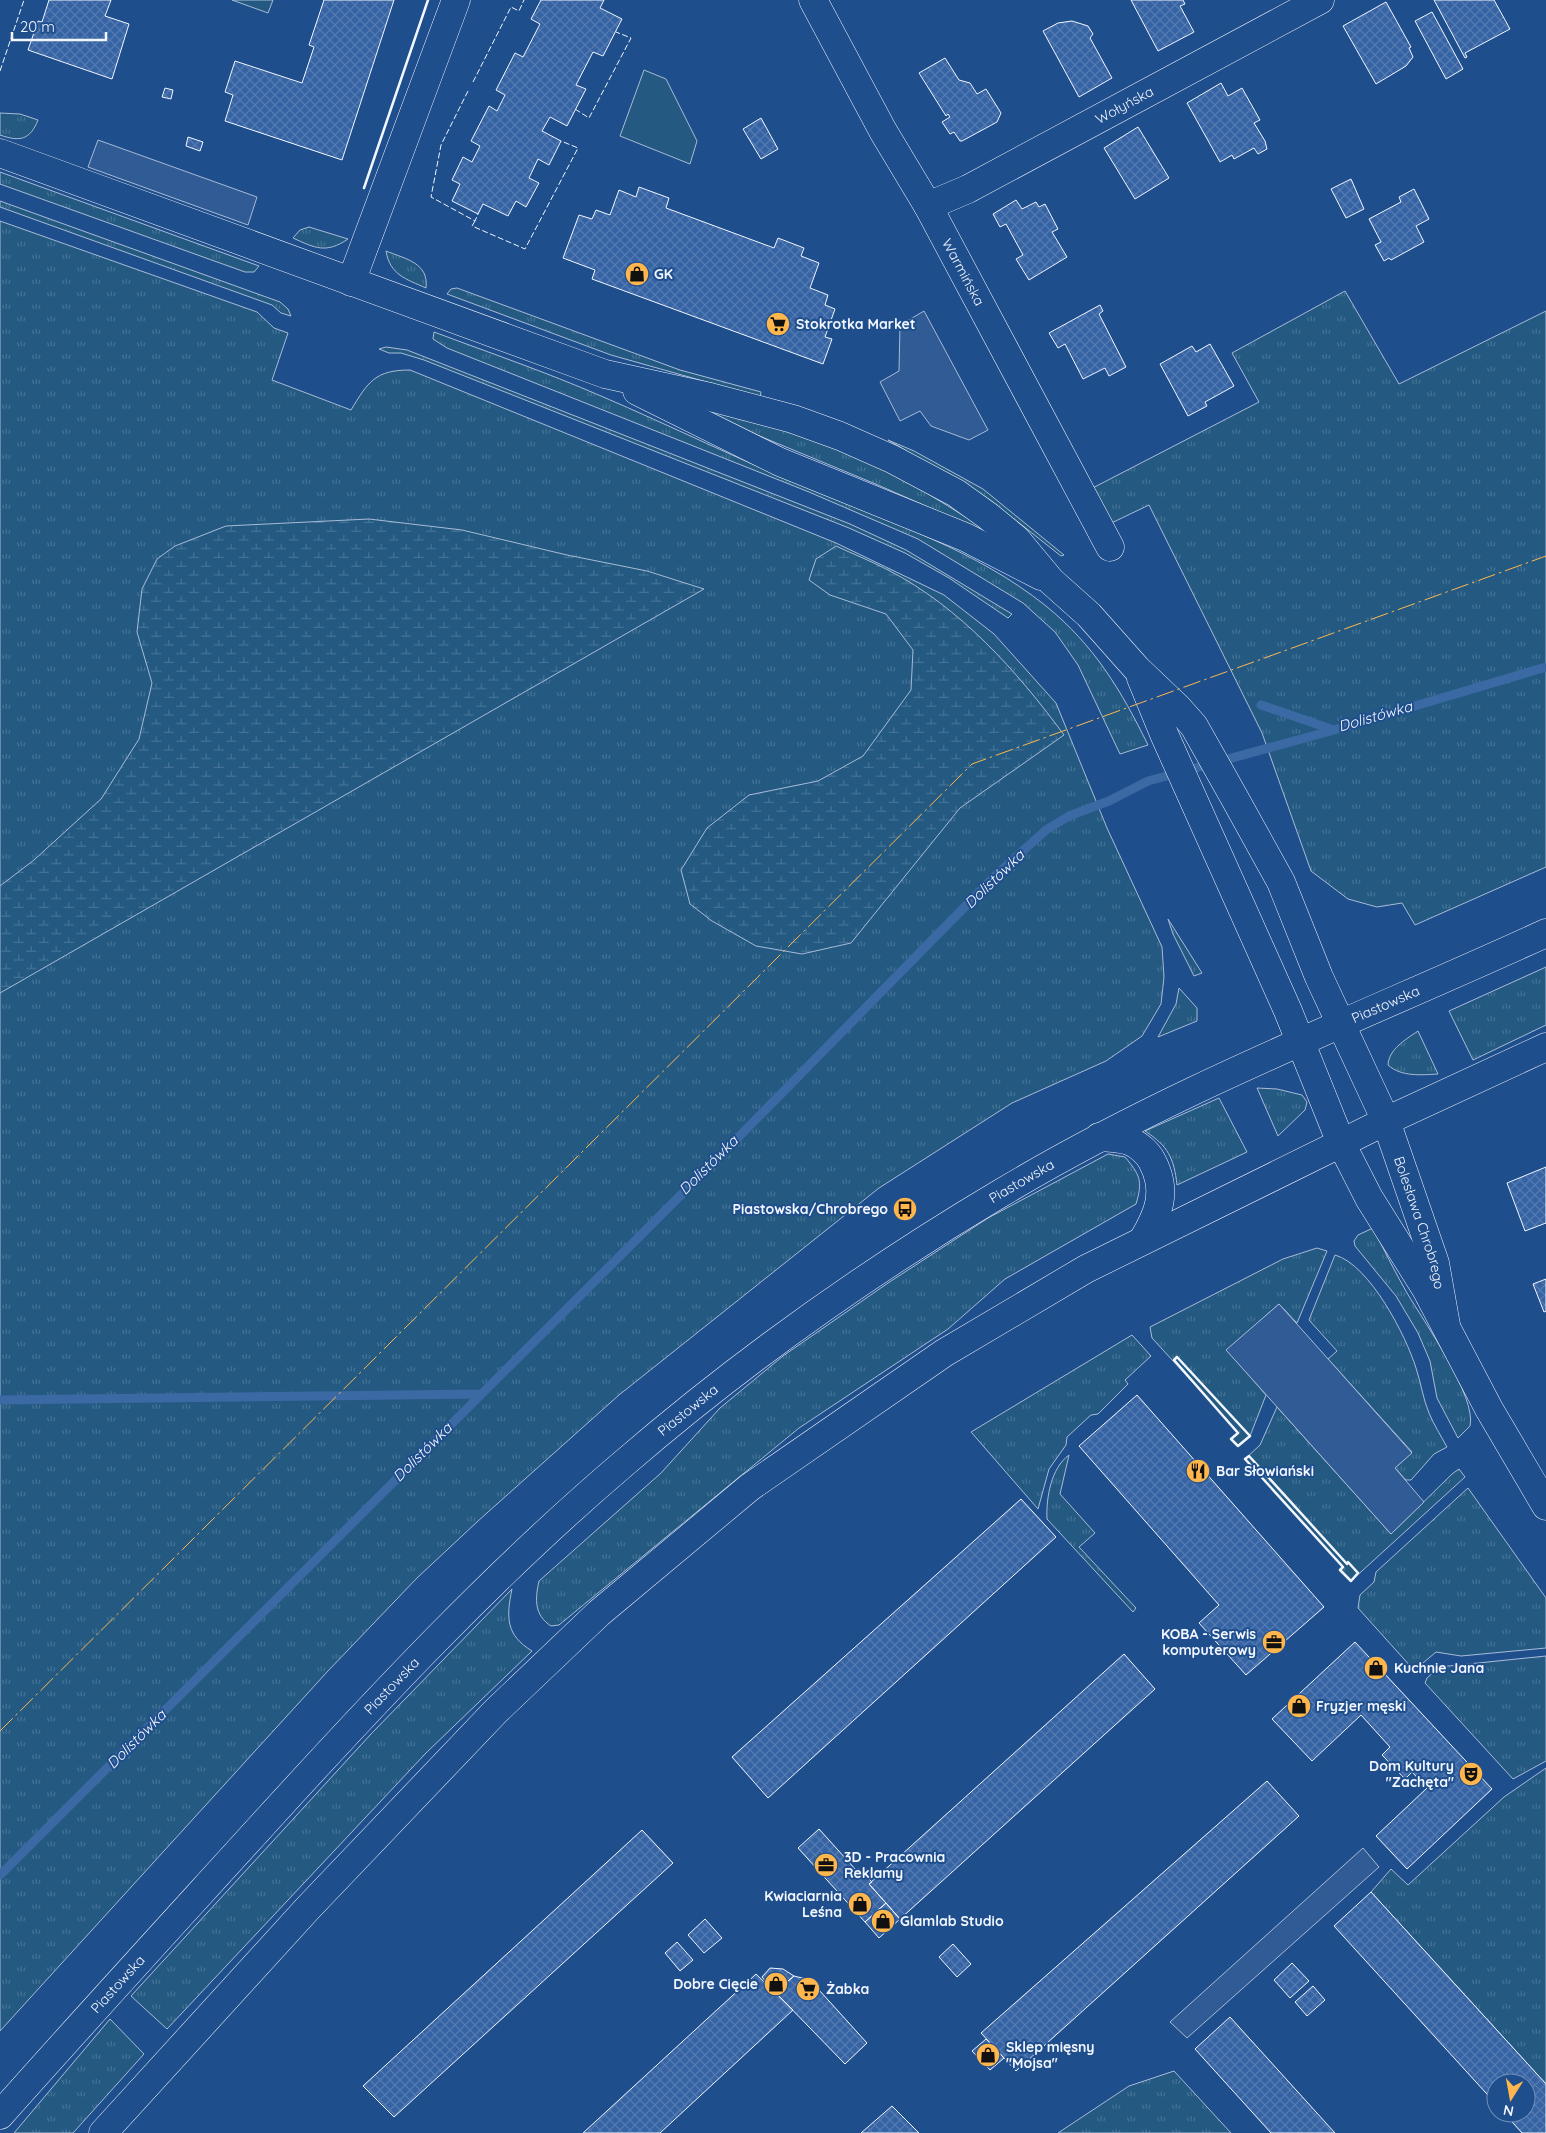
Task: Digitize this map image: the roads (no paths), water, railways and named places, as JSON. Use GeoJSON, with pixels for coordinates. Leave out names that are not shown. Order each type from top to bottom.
{"type":"FeatureCollection","features":[{"type":"Feature","properties":{"kind":"street"},"geometry":{"type":"LineString","coordinates":[[351,282],[456,0]]}},
{"type":"Feature","properties":{"kind":"street","name":"Warmińska"},"geometry":{"type":"LineString","coordinates":[[812,0],[884,131],[928,206],[1110,547]]}},
{"type":"Feature","properties":{"kind":"street","name":"Wołyńska"},"geometry":{"type":"LineString","coordinates":[[928,206],[968,189],[1320,0]]}},
{"type":"Feature","properties":{"kind":"street"},"geometry":{"type":"LineString","coordinates":[[0,153],[605,374],[780,462],[965,537],[1051,581]]}},
{"type":"Feature","properties":{"kind":"street"},"geometry":{"type":"LineString","coordinates":[[605,374],[710,397],[793,419],[892,459],[956,493],[988,516],[1016,539],[1051,581]]}},
{"type":"Feature","properties":{"kind":"street","name":"Bolesława Chrobrego"},"geometry":{"type":"LineString","coordinates":[[1051,581],[1089,615],[1137,669],[1194,726],[1281,882],[1320,976],[1386,1121],[1435,1263],[1446,1325]]}},
{"type":"Feature","properties":{"kind":"street","name":"Bolesława Chrobrego"},"geometry":{"type":"LineString","coordinates":[[1137,669],[1301,1043],[1341,1143],[1369,1198],[1446,1325],[1489,1409],[1546,1506]]}},
{"type":"Feature","properties":{"kind":"street","name":"Piastowska"},"geometry":{"type":"LineString","coordinates":[[0,2115],[362,1716],[527,1550],[623,1463],[710,1392],[877,1271],[1001,1192],[1099,1137],[1243,1068],[1546,933]]}},
{"type":"Feature","properties":{"kind":"street"},"geometry":{"type":"LineString","coordinates":[[102,2133],[439,1768],[598,1614],[750,1487],[896,1385],[1007,1314],[1143,1240],[1386,1121],[1546,1047]]}},
{"type":"Feature","properties":{"kind":"street"},"geometry":{"type":"LineString","coordinates":[[1099,1137],[1131,1141],[1148,1154],[1160,1176],[1161,1194],[1155,1220],[1143,1240]]}},
{"type":"Feature","properties":{"kind":"waterway","name":"Dolistówka"},"geometry":{"type":"LineString","coordinates":[[0,1875],[720,1156],[996,875],[1046,830],[1069,816],[1109,801],[1148,781],[1334,730],[1546,667]]}},
{"type":"Feature","properties":{"kind":"waterway"},"geometry":{"type":"LineString","coordinates":[[1261,705],[1334,730]]}},
{"type":"Feature","properties":{"kind":"waterway"},"geometry":{"type":"LineString","coordinates":[[0,1400],[481,1394]]}},
{"type":"Feature","properties":{"kind":"place","name":"GK"},"geometry":{"type":"Point","coordinates":[637,274]}},
{"type":"Feature","properties":{"kind":"place","name":"Stokrotka Market"},"geometry":{"type":"Point","coordinates":[778,324]}},
{"type":"Feature","properties":{"kind":"place","name":"Piastowska/Chrobrego"},"geometry":{"type":"Point","coordinates":[905,1209]}},
{"type":"Feature","properties":{"kind":"place","name":"Bar Słowiański"},"geometry":{"type":"Point","coordinates":[1198,1471]}},
{"type":"Feature","properties":{"kind":"place","name":"KOBA - Serwis komputerowy"},"geometry":{"type":"Point","coordinates":[1274,1642]}},
{"type":"Feature","properties":{"kind":"place","name":"Kuchnie Jana"},"geometry":{"type":"Point","coordinates":[1376,1668]}},
{"type":"Feature","properties":{"kind":"place","name":"Fryzjer męski"},"geometry":{"type":"Point","coordinates":[1299,1706]}},
{"type":"Feature","properties":{"kind":"place","name":"Dom Kultury \"Zachęta\""},"geometry":{"type":"Point","coordinates":[1471,1774]}},
{"type":"Feature","properties":{"kind":"place","name":"3D - Pracownia Reklamy"},"geometry":{"type":"Point","coordinates":[826,1865]}},
{"type":"Feature","properties":{"kind":"place","name":"Kwiaciarnia Leśna"},"geometry":{"type":"Point","coordinates":[860,1904]}},
{"type":"Feature","properties":{"kind":"place","name":"Glamlab Studio"},"geometry":{"type":"Point","coordinates":[883,1921]}},
{"type":"Feature","properties":{"kind":"place","name":"Dobre Cięcie"},"geometry":{"type":"Point","coordinates":[776,1984]}},
{"type":"Feature","properties":{"kind":"place","name":"Żabka"},"geometry":{"type":"Point","coordinates":[808,1989]}},
{"type":"Feature","properties":{"kind":"place","name":"Sklep mięsny \"Mojsa\""},"geometry":{"type":"Point","coordinates":[988,2055]}}]}
